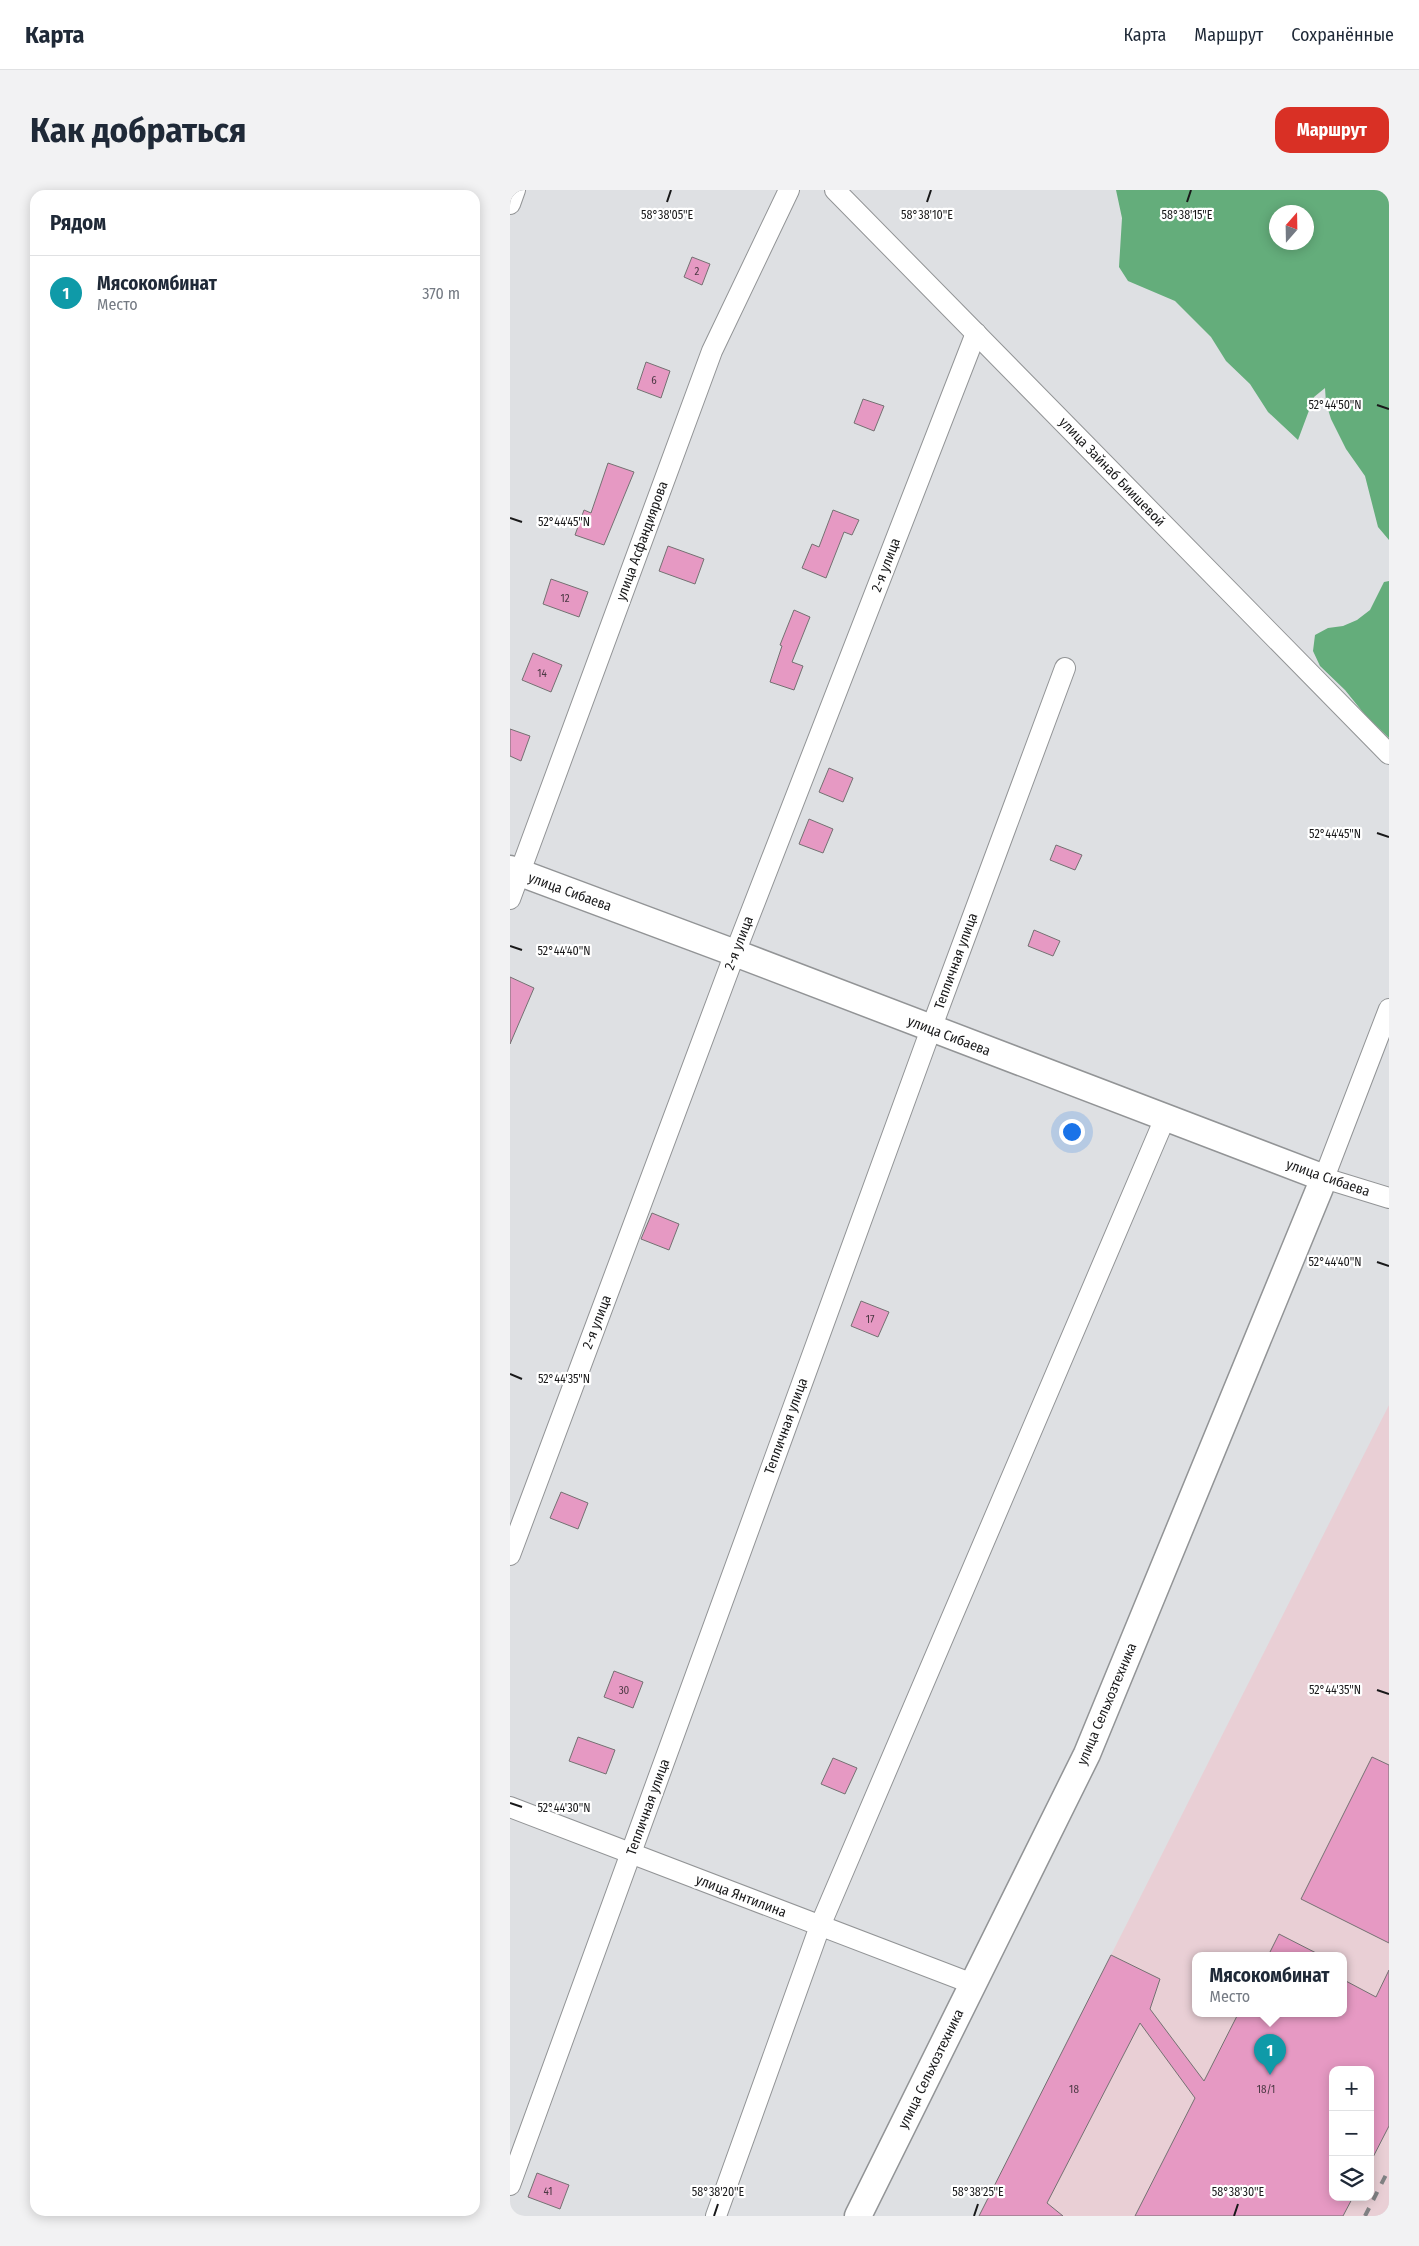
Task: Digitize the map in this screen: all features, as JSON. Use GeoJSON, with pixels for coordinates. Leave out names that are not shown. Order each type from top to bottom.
{"type":"FeatureCollection","features":[{"type":"Feature","properties":{"kind":"main road","name":"улица Сибаева"},"geometry":{"type":"LineString","coordinates":[[515,871],[1324,1178]]}},
{"type":"Feature","properties":{"kind":"main road","name":"улица Сельхозтехника"},"geometry":{"type":"LineString","coordinates":[[858,2216],[1087,1754],[1324,1178]]}},
{"type":"Feature","properties":{"kind":"street"},"geometry":{"type":"LineString","coordinates":[[510,204],[515,190]]}},
{"type":"Feature","properties":{"kind":"street","name":"улица Асфандиярова"},"geometry":{"type":"LineString","coordinates":[[510,899],[515,871],[712,351],[789,190]]}},
{"type":"Feature","properties":{"kind":"street","name":"улица Зайнаб Биишевой"},"geometry":{"type":"LineString","coordinates":[[835,190],[1389,754]]}},
{"type":"Feature","properties":{"kind":"street","name":"2-я улица"},"geometry":{"type":"LineString","coordinates":[[510,1555],[735,953],[976,333]]}},
{"type":"Feature","properties":{"kind":"street","name":"Тепличная улица"},"geometry":{"type":"LineString","coordinates":[[510,2185],[931,1029],[1065,668]]}},
{"type":"Feature","properties":{"kind":"street"},"geometry":{"type":"LineString","coordinates":[[1324,1178],[1389,1008]]}},
{"type":"Feature","properties":{"kind":"street"},"geometry":{"type":"LineString","coordinates":[[716,2216],[820,1926],[1165,1118]]}},
{"type":"Feature","properties":{"kind":"street","name":"улица Сибаева"},"geometry":{"type":"LineString","coordinates":[[1324,1178],[1389,1198]]}},
{"type":"Feature","properties":{"kind":"street","name":"улица Янтилина"},"geometry":{"type":"LineString","coordinates":[[510,1807],[973,1984]]}},
{"type":"Feature","properties":{"kind":"shaded area"},"geometry":{"type":"Polygon","coordinates":[[[1389,1405],[1389,2216],[979,2216],[1389,1405]]]}},
{"type":"Feature","properties":{"kind":"green space"},"geometry":{"type":"Polygon","coordinates":[[[1116,190],[1389,190],[1389,540],[1378,527],[1365,476],[1346,449],[1331,419],[1326,403],[1325,388],[1314,397],[1298,440],[1268,412],[1250,384],[1226,361],[1211,337],[1175,301],[1128,281],[1119,267],[1122,218],[1116,190]]]}},
{"type":"Feature","properties":{"kind":"green space"},"geometry":{"type":"Polygon","coordinates":[[[1389,581],[1389,738],[1320,666],[1313,651],[1315,635],[1328,628],[1343,626],[1357,620],[1370,610],[1384,582],[1389,581]]]}},
{"type":"Feature","properties":{"kind":"building"},"geometry":{"type":"Polygon","coordinates":[[[692,257],[710,264],[702,285],[684,277],[692,257]]]}},
{"type":"Feature","properties":{"kind":"building"},"geometry":{"type":"Polygon","coordinates":[[[646,362],[670,371],[661,398],[637,389],[646,362]]]}},
{"type":"Feature","properties":{"kind":"building"},"geometry":{"type":"Polygon","coordinates":[[[863,399],[884,406],[874,431],[854,423],[863,399]]]}},
{"type":"Feature","properties":{"kind":"building"},"geometry":{"type":"Polygon","coordinates":[[[608,463],[634,472],[604,545],[575,535],[584,510],[591,513],[608,463]]]}},
{"type":"Feature","properties":{"kind":"building"},"geometry":{"type":"Polygon","coordinates":[[[833,510],[859,520],[852,535],[844,532],[826,578],[802,568],[812,544],[819,547],[833,510]]]}},
{"type":"Feature","properties":{"kind":"building"},"geometry":{"type":"Polygon","coordinates":[[[668,546],[704,559],[695,584],[659,571],[668,546]]]}},
{"type":"Feature","properties":{"kind":"building"},"geometry":{"type":"Polygon","coordinates":[[[551,579],[588,592],[579,617],[543,604],[551,579]]]}},
{"type":"Feature","properties":{"kind":"building"},"geometry":{"type":"Polygon","coordinates":[[[794,610],[810,617],[792,662],[803,666],[794,690],[770,682],[782,646],[780,645],[794,610]]]}},
{"type":"Feature","properties":{"kind":"building"},"geometry":{"type":"Polygon","coordinates":[[[533,653],[562,665],[551,692],[522,680],[533,653]]]}},
{"type":"Feature","properties":{"kind":"building"},"geometry":{"type":"Polygon","coordinates":[[[510,729],[530,736],[521,761],[510,756],[510,729]]]}},
{"type":"Feature","properties":{"kind":"building"},"geometry":{"type":"Polygon","coordinates":[[[829,768],[853,778],[843,802],[819,792],[829,768]]]}},
{"type":"Feature","properties":{"kind":"building"},"geometry":{"type":"Polygon","coordinates":[[[809,819],[833,829],[823,853],[799,844],[809,819]]]}},
{"type":"Feature","properties":{"kind":"building"},"geometry":{"type":"Polygon","coordinates":[[[1056,845],[1082,855],[1075,870],[1050,860],[1056,845]]]}},
{"type":"Feature","properties":{"kind":"building"},"geometry":{"type":"Polygon","coordinates":[[[1034,930],[1060,941],[1053,956],[1028,946],[1034,930]]]}},
{"type":"Feature","properties":{"kind":"building"},"geometry":{"type":"Polygon","coordinates":[[[510,977],[534,988],[510,1044],[510,977]]]}},
{"type":"Feature","properties":{"kind":"building"},"geometry":{"type":"Polygon","coordinates":[[[652,1213],[679,1224],[669,1250],[641,1239],[652,1213]]]}},
{"type":"Feature","properties":{"kind":"building"},"geometry":{"type":"Polygon","coordinates":[[[861,1301],[889,1312],[878,1337],[851,1326],[861,1301]]]}},
{"type":"Feature","properties":{"kind":"building"},"geometry":{"type":"Polygon","coordinates":[[[561,1492],[588,1503],[578,1529],[550,1518],[561,1492]]]}},
{"type":"Feature","properties":{"kind":"building"},"geometry":{"type":"Polygon","coordinates":[[[614,1671],[643,1682],[633,1708],[604,1697],[614,1671]]]}},
{"type":"Feature","properties":{"kind":"building"},"geometry":{"type":"Polygon","coordinates":[[[578,1737],[615,1750],[606,1774],[569,1761],[578,1737]]]}},
{"type":"Feature","properties":{"kind":"building"},"geometry":{"type":"Polygon","coordinates":[[[1372,1757],[1389,1765],[1389,1943],[1301,1899],[1372,1757]]]}},
{"type":"Feature","properties":{"kind":"building"},"geometry":{"type":"Polygon","coordinates":[[[833,1758],[857,1768],[845,1794],[821,1784],[833,1758]]]}},
{"type":"Feature","properties":{"kind":"building"},"geometry":{"type":"Polygon","coordinates":[[[1279,1934],[1314,1952],[1270,1952],[1279,1934]]]}},
{"type":"Feature","properties":{"kind":"building"},"geometry":{"type":"Polygon","coordinates":[[[1111,1955],[1160,1979],[1150,2009],[1204,2081],[1236,2017],[1347,2017],[1347,1982],[1376,1997],[1389,1970],[1389,2126],[1374,2155],[1374,2066],[1329,2066],[1329,2201],[1351,2201],[1343,2216],[1135,2216],[1195,2098],[1140,2023],[1047,2203],[1063,2216],[979,2216],[1111,1955]]]}},
{"type":"Feature","properties":{"kind":"building"},"geometry":{"type":"Polygon","coordinates":[[[537,2173],[569,2185],[560,2209],[528,2197],[537,2173]]]}},
{"type":"Feature","properties":{"kind":"railway"},"geometry":{"type":"LineString","coordinates":[[1365,2216],[1389,2169]]}},
{"type":"Feature","properties":{"kind":"place","name":"Мясокомбинат"},"geometry":{"type":"Point","coordinates":[1270,2075]}}]}
